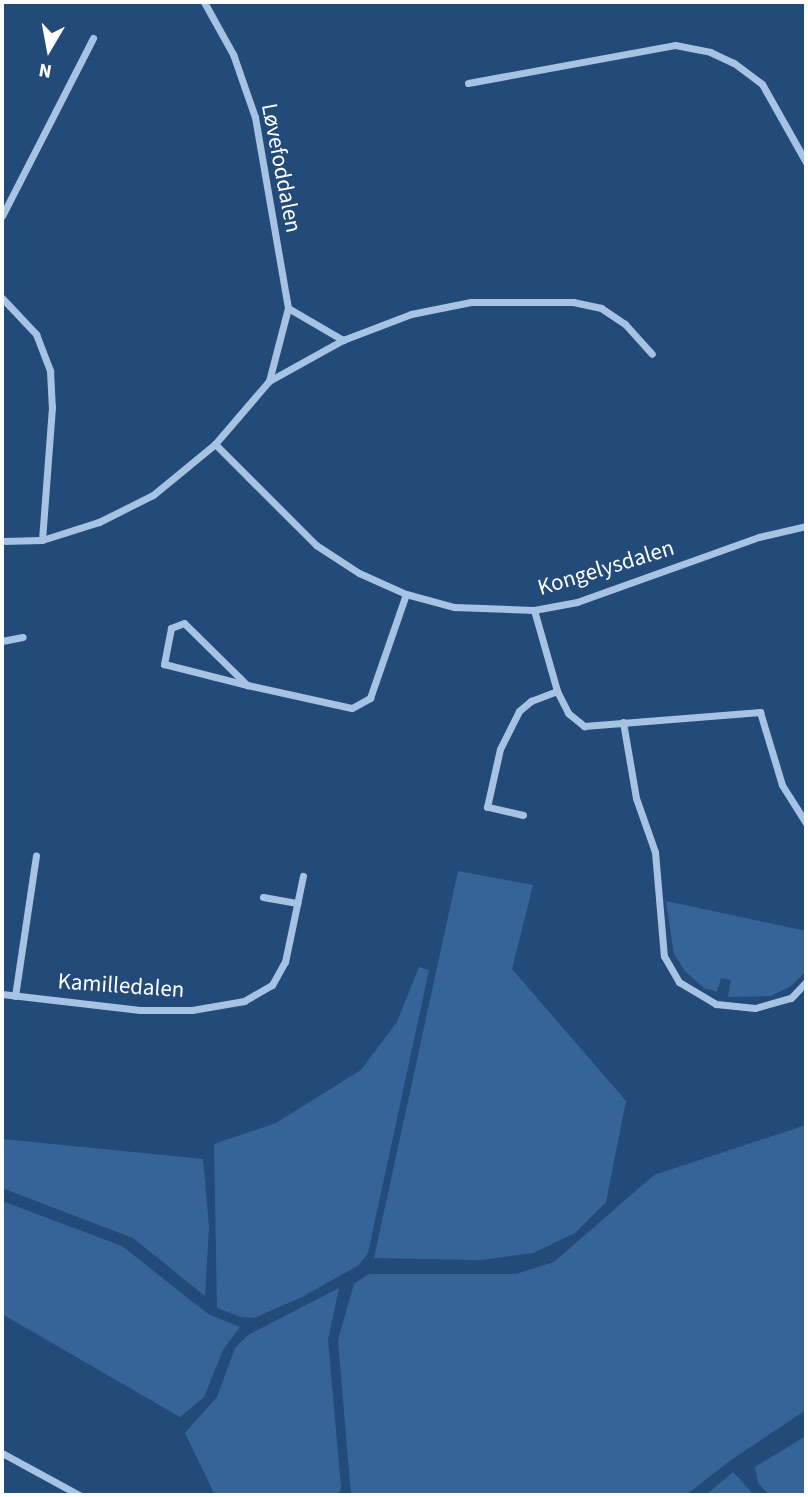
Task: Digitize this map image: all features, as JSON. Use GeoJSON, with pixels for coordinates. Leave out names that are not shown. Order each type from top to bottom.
{"type":"FeatureCollection","features":[{"type":"Feature","properties":{"kind":"street","name":"Løvefoddalen"},"geometry":{"type":"LineString","coordinates":[[204,2],[233,54],[255,117],[288,308],[269,381]]}},
{"type":"Feature","properties":{"kind":"street"},"geometry":{"type":"LineString","coordinates":[[2,216],[93,38]]}},
{"type":"Feature","properties":{"kind":"street"},"geometry":{"type":"LineString","coordinates":[[468,83],[675,45],[710,52],[734,63],[762,84],[806,162]]}},
{"type":"Feature","properties":{"kind":"street"},"geometry":{"type":"LineString","coordinates":[[2,298],[36,334],[50,371],[52,407],[42,540]]}},
{"type":"Feature","properties":{"kind":"street"},"geometry":{"type":"LineString","coordinates":[[2,541],[42,540],[99,522],[153,495],[215,444],[269,381],[344,340],[411,314],[471,302],[550,301],[601,308],[625,324],[652,354]]}},
{"type":"Feature","properties":{"kind":"street"},"geometry":{"type":"LineString","coordinates":[[288,308],[344,340]]}},
{"type":"Feature","properties":{"kind":"street","name":"Kongelysdalen"},"geometry":{"type":"LineString","coordinates":[[215,444],[316,545],[359,573],[407,594],[454,607],[534,610],[577,602],[759,537],[806,526]]}},
{"type":"Feature","properties":{"kind":"street"},"geometry":{"type":"LineString","coordinates":[[247,685],[184,623],[171,628],[164,664],[247,685],[352,708],[370,698],[407,594]]}},
{"type":"Feature","properties":{"kind":"street"},"geometry":{"type":"LineString","coordinates":[[534,610],[557,691],[568,713],[584,726],[760,712],[782,785],[806,823]]}},
{"type":"Feature","properties":{"kind":"street"},"geometry":{"type":"LineString","coordinates":[[2,641],[23,637]]}},
{"type":"Feature","properties":{"kind":"street"},"geometry":{"type":"LineString","coordinates":[[523,815],[486,807],[500,749],[519,711],[531,701],[557,691]]}},
{"type":"Feature","properties":{"kind":"street"},"geometry":{"type":"LineString","coordinates":[[623,722],[636,798],[655,852],[664,956],[680,982],[716,1004],[755,1008],[791,998],[806,982]]}},
{"type":"Feature","properties":{"kind":"street"},"geometry":{"type":"LineString","coordinates":[[15,996],[36,856]]}},
{"type":"Feature","properties":{"kind":"street","name":"Kamilledalen"},"geometry":{"type":"LineString","coordinates":[[2,994],[140,1010],[192,1010],[244,1001],[272,985],[285,962],[303,876]]}},
{"type":"Feature","properties":{"kind":"street"},"geometry":{"type":"LineString","coordinates":[[263,897],[297,904]]}},
{"type":"Feature","properties":{"kind":"street"},"geometry":{"type":"LineString","coordinates":[[2,1453],[79,1495]]}},
{"type":"Feature","properties":{"kind":"shaded area"},"geometry":{"type":"Polygon","coordinates":[[[458,871],[533,885],[512,969],[626,1101],[606,1202],[575,1233],[533,1253],[481,1260],[374,1258],[458,871]]]}},
{"type":"Feature","properties":{"kind":"shaded area"},"geometry":{"type":"Polygon","coordinates":[[[666,901],[806,931],[806,971],[791,986],[771,996],[728,997],[731,980],[721,978],[717,992],[704,988],[685,971],[674,954],[666,901]]]}},
{"type":"Feature","properties":{"kind":"shaded area"},"geometry":{"type":"Polygon","coordinates":[[[419,967],[429,970],[368,1253],[359,1265],[302,1297],[254,1318],[241,1317],[217,1308],[214,1144],[276,1123],[361,1070],[397,1022],[419,967]]]}},
{"type":"Feature","properties":{"kind":"shaded area"},"geometry":{"type":"Polygon","coordinates":[[[806,1125],[806,1410],[731,1460],[686,1495],[351,1495],[338,1340],[354,1284],[369,1274],[516,1274],[554,1262],[654,1175],[806,1125]]]}},
{"type":"Feature","properties":{"kind":"shaded area"},"geometry":{"type":"Polygon","coordinates":[[[2,1139],[203,1159],[209,1227],[205,1296],[133,1238],[2,1188],[2,1139]]]}},
{"type":"Feature","properties":{"kind":"shaded area"},"geometry":{"type":"Polygon","coordinates":[[[2,1201],[122,1246],[208,1314],[240,1327],[223,1350],[204,1397],[180,1417],[2,1314],[2,1201]]]}},
{"type":"Feature","properties":{"kind":"shaded area"},"geometry":{"type":"Polygon","coordinates":[[[339,1288],[328,1340],[341,1487],[339,1495],[215,1495],[185,1433],[217,1397],[235,1348],[248,1335],[339,1288]]]}},
{"type":"Feature","properties":{"kind":"shaded area"},"geometry":{"type":"Polygon","coordinates":[[[806,1436],[806,1495],[769,1495],[758,1483],[755,1467],[806,1436]]]}},
{"type":"Feature","properties":{"kind":"shaded area"},"geometry":{"type":"Polygon","coordinates":[[[733,1472],[754,1495],[706,1495],[733,1472]]]}}]}
